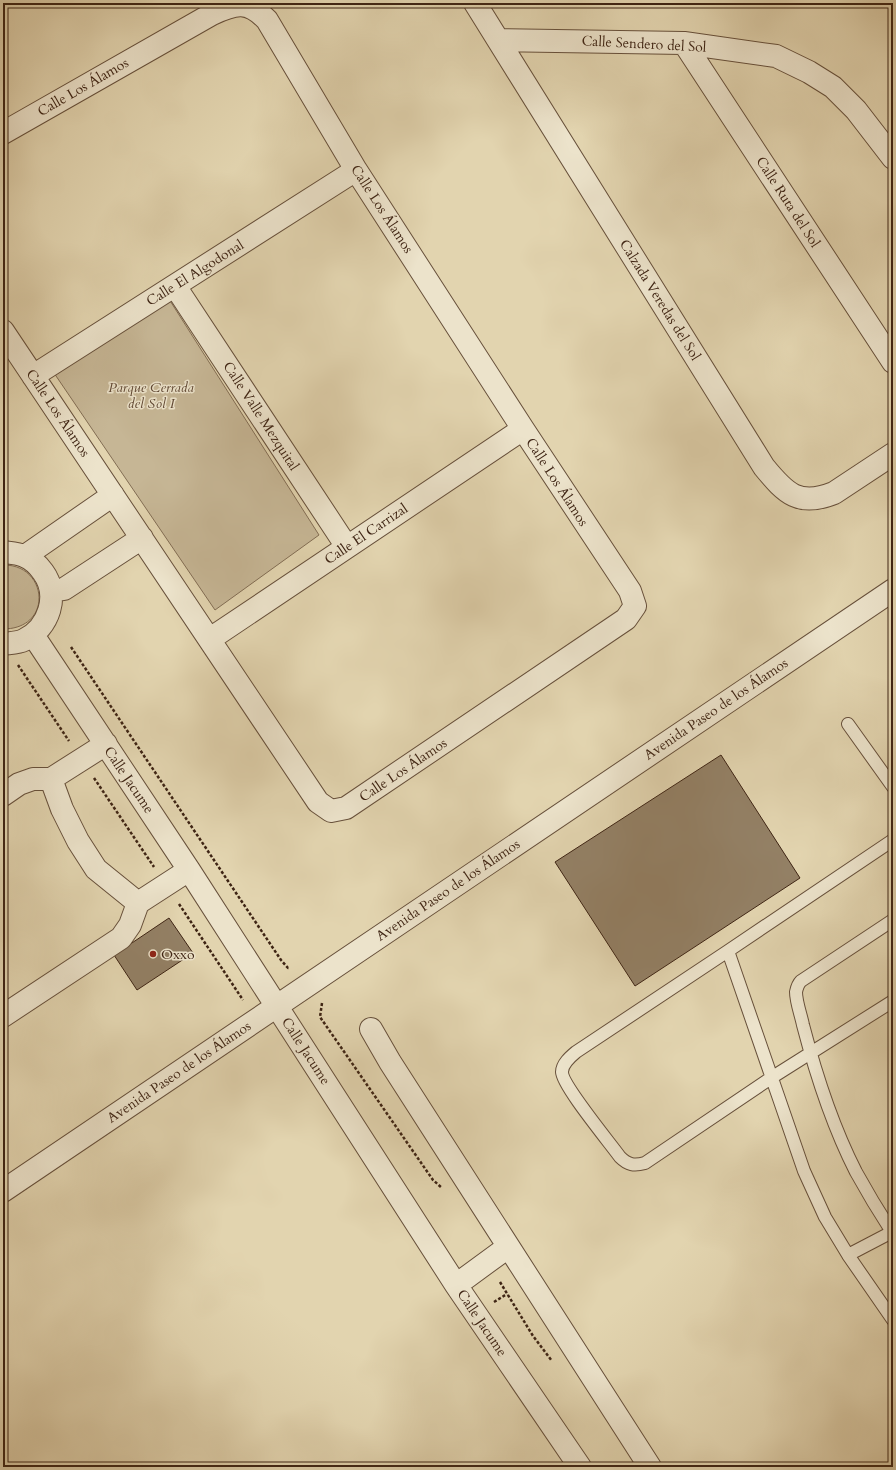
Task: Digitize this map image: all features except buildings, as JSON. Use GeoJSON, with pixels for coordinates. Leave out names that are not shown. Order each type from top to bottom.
{"type":"FeatureCollection","features":[{"type":"Feature","properties":{"kind":"street","name":"Calzada Veredas del Sol"},"geometry":{"type":"LineString","coordinates":[[475,3],[760,460],[776,481],[790,494],[802,498],[815,499],[834,493],[893,454]]}},
{"type":"Feature","properties":{"kind":"street","name":"Calle Los Álamos"},"geometry":{"type":"LineString","coordinates":[[3,133],[212,14],[231,6],[241,4],[250,6],[260,11],[267,20],[356,170],[522,429],[630,591],[634,606],[626,619],[359,800],[346,808],[331,811],[318,802],[3,331]]}},
{"type":"Feature","properties":{"kind":"street","name":"Calle Sendero del Sol"},"geometry":{"type":"LineString","coordinates":[[498,40],[684,44],[776,56],[809,72],[833,87],[856,110],[893,158]]}},
{"type":"Feature","properties":{"kind":"street","name":"Calle Ruta del Sol"},"geometry":{"type":"LineString","coordinates":[[684,44],[893,362]]}},
{"type":"Feature","properties":{"kind":"street","name":"Calle El Algodonal"},"geometry":{"type":"LineString","coordinates":[[33,376],[356,170]]}},
{"type":"Feature","properties":{"kind":"street","name":"Calle Valle Mezquital"},"geometry":{"type":"LineString","coordinates":[[175,286],[347,547]]}},
{"type":"Feature","properties":{"kind":"street","name":"Calle El Carrizal"},"geometry":{"type":"LineString","coordinates":[[210,639],[522,429]]}},
{"type":"Feature","properties":{"kind":"street"},"geometry":{"type":"LineString","coordinates":[[25,556],[113,495]]}},
{"type":"Feature","properties":{"kind":"street"},"geometry":{"type":"LineString","coordinates":[[51,591],[64,589],[142,538]]}},
{"type":"Feature","properties":{"kind":"street"},"geometry":{"type":"LineString","coordinates":[[3,552],[25,556],[38,565],[46,577],[51,591],[51,601],[46,620],[40,628],[33,635],[23,640],[3,644]]}},
{"type":"Feature","properties":{"kind":"street","name":"Avenida Paseo de los Álamos"},"geometry":{"type":"LineString","coordinates":[[3,1191],[893,590]]}},
{"type":"Feature","properties":{"kind":"street","name":"Calle Jacume"},"geometry":{"type":"LineString","coordinates":[[33,635],[278,1006],[456,1285],[580,1467]]}},
{"type":"Feature","properties":{"kind":"street"},"geometry":{"type":"LineString","coordinates":[[3,795],[19,784],[33,779],[51,779],[106,744]]}},
{"type":"Feature","properties":{"kind":"street"},"geometry":{"type":"LineString","coordinates":[[51,779],[62,808],[78,841],[96,869],[138,903]]}},
{"type":"Feature","properties":{"kind":"street"},"geometry":{"type":"LineString","coordinates":[[3,1016],[121,938],[130,925],[138,903],[189,870]]}},
{"type":"Feature","properties":{"kind":"street"},"geometry":{"type":"LineString","coordinates":[[371,1029],[390,1062],[649,1467]]}},
{"type":"Feature","properties":{"kind":"street"},"geometry":{"type":"LineString","coordinates":[[456,1285],[508,1246]]}},
{"type":"Feature","properties":{"kind":"lane"},"geometry":{"type":"LineString","coordinates":[[848,724],[893,787]]}},
{"type":"Feature","properties":{"kind":"lane"},"geometry":{"type":"LineString","coordinates":[[893,840],[576,1052],[563,1065],[562,1072],[564,1080],[620,1157],[631,1165],[638,1165],[652,1158],[771,1078],[893,1001]]}},
{"type":"Feature","properties":{"kind":"lane"},"geometry":{"type":"LineString","coordinates":[[848,1255],[893,1233],[856,1172],[838,1133],[824,1097],[810,1053],[796,995],[798,985],[801,981],[893,920]]}},
{"type":"Feature","properties":{"kind":"lane"},"geometry":{"type":"LineString","coordinates":[[728,951],[804,1171],[825,1217],[848,1255],[893,1320]]}},
{"type":"Feature","properties":{"kind":"green space","name":"Parque Cerrada del Sol I"},"geometry":{"type":"Polygon","coordinates":[[[167,296],[319,535],[215,610],[54,373],[167,296]]]}},
{"type":"Feature","properties":{"kind":"green space"},"geometry":{"type":"Polygon","coordinates":[[[3,565],[18,567],[29,575],[36,585],[39,597],[37,608],[31,619],[19,626],[3,629],[3,565]]]}},
{"type":"Feature","properties":{"kind":"place","name":"Oxxo"},"geometry":{"type":"Point","coordinates":[153,954]}}]}
